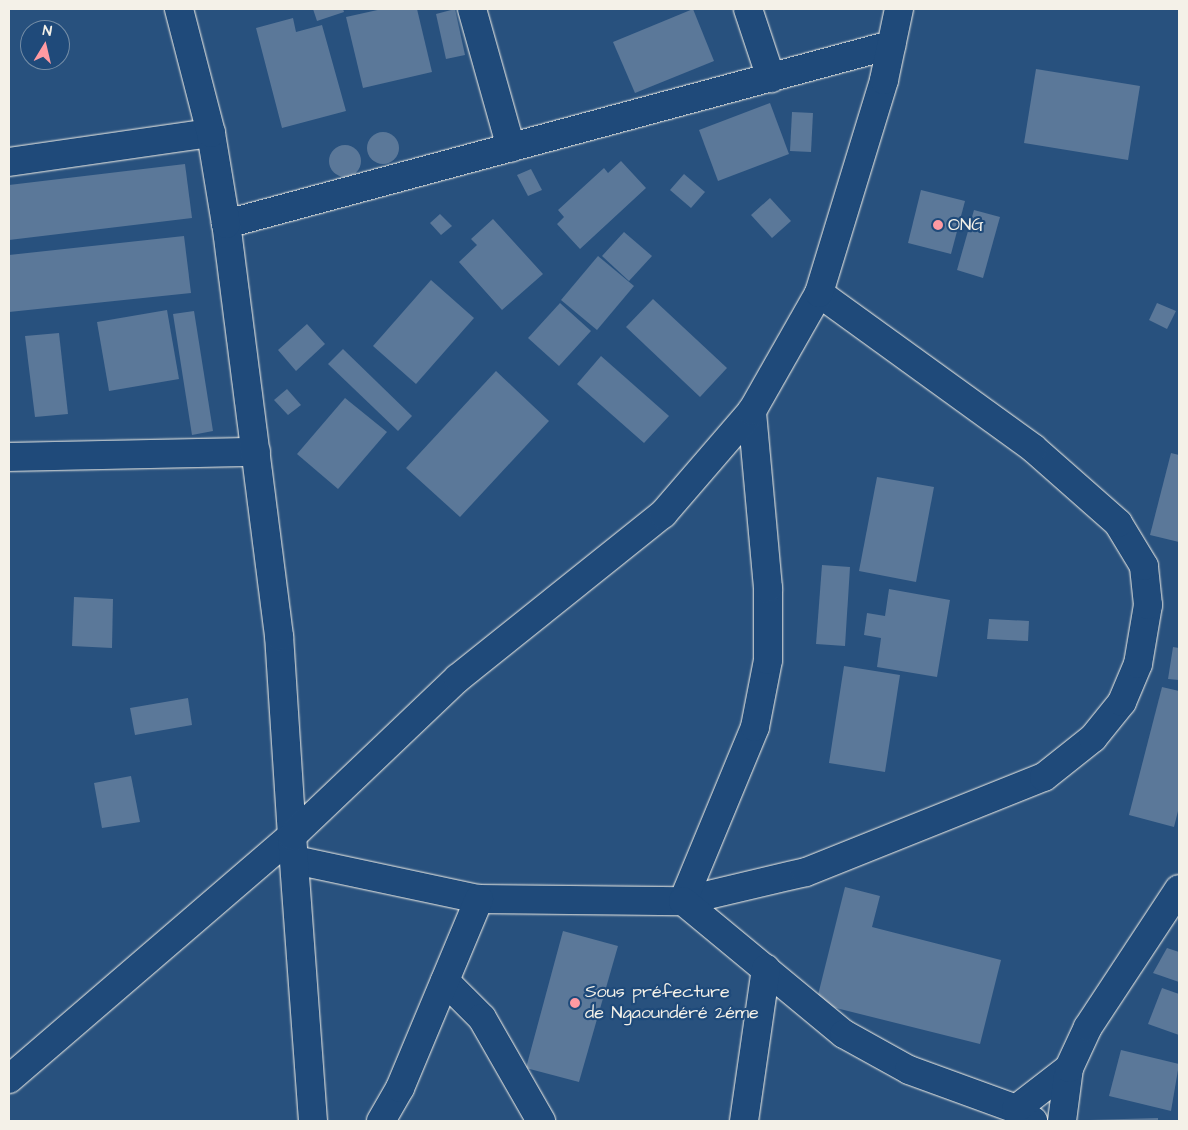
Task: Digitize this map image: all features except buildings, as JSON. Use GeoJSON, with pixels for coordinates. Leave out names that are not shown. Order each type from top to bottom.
{"type":"FeatureCollection","features":[{"type":"Feature","properties":{"kind":"street"},"geometry":{"type":"LineString","coordinates":[[180,9],[211,133],[226,224],[279,636],[313,1121]]}},
{"type":"Feature","properties":{"kind":"street"},"geometry":{"type":"LineString","coordinates":[[472,9],[511,148]]}},
{"type":"Feature","properties":{"kind":"street"},"geometry":{"type":"LineString","coordinates":[[748,9],[771,78]]}},
{"type":"Feature","properties":{"kind":"street"},"geometry":{"type":"LineString","coordinates":[[9,1079],[293,848],[458,678],[663,514],[752,411],[819,293],[892,45],[899,9]]}},
{"type":"Feature","properties":{"kind":"street"},"geometry":{"type":"LineString","coordinates":[[226,224],[892,45]]}},
{"type":"Feature","properties":{"kind":"street"},"geometry":{"type":"LineString","coordinates":[[9,162],[211,133]]}},
{"type":"Feature","properties":{"kind":"street"},"geometry":{"type":"LineString","coordinates":[[293,848],[479,899],[683,901],[806,872],[1044,777],[1093,738],[1122,702],[1138,664],[1148,605],[1144,566],[1118,523],[1033,448],[819,293]]}},
{"type":"Feature","properties":{"kind":"street"},"geometry":{"type":"LineString","coordinates":[[683,901],[754,726],[768,660],[768,588],[752,411]]}},
{"type":"Feature","properties":{"kind":"street"},"geometry":{"type":"LineString","coordinates":[[9,457],[256,452]]}},
{"type":"Feature","properties":{"kind":"street"},"geometry":{"type":"LineString","coordinates":[[1062,1121],[1069,1068],[1088,1027],[1179,889]]}},
{"type":"Feature","properties":{"kind":"street"},"geometry":{"type":"LineString","coordinates":[[380,1121],[400,1088],[479,899]]}},
{"type":"Feature","properties":{"kind":"street"},"geometry":{"type":"LineString","coordinates":[[683,901],[860,1043],[909,1070],[1024,1115],[1069,1068]]}},
{"type":"Feature","properties":{"kind":"street"},"geometry":{"type":"LineString","coordinates":[[744,1121],[766,969]]}},
{"type":"Feature","properties":{"kind":"street"},"geometry":{"type":"LineString","coordinates":[[445,982],[482,1018],[541,1121]]}},
{"type":"Feature","properties":{"kind":"place","name":"ONG"},"geometry":{"type":"Point","coordinates":[938,225]}},
{"type":"Feature","properties":{"kind":"place","name":"Sous préfecture de Ngaoundéré 2éme"},"geometry":{"type":"Point","coordinates":[575,1003]}}]}
